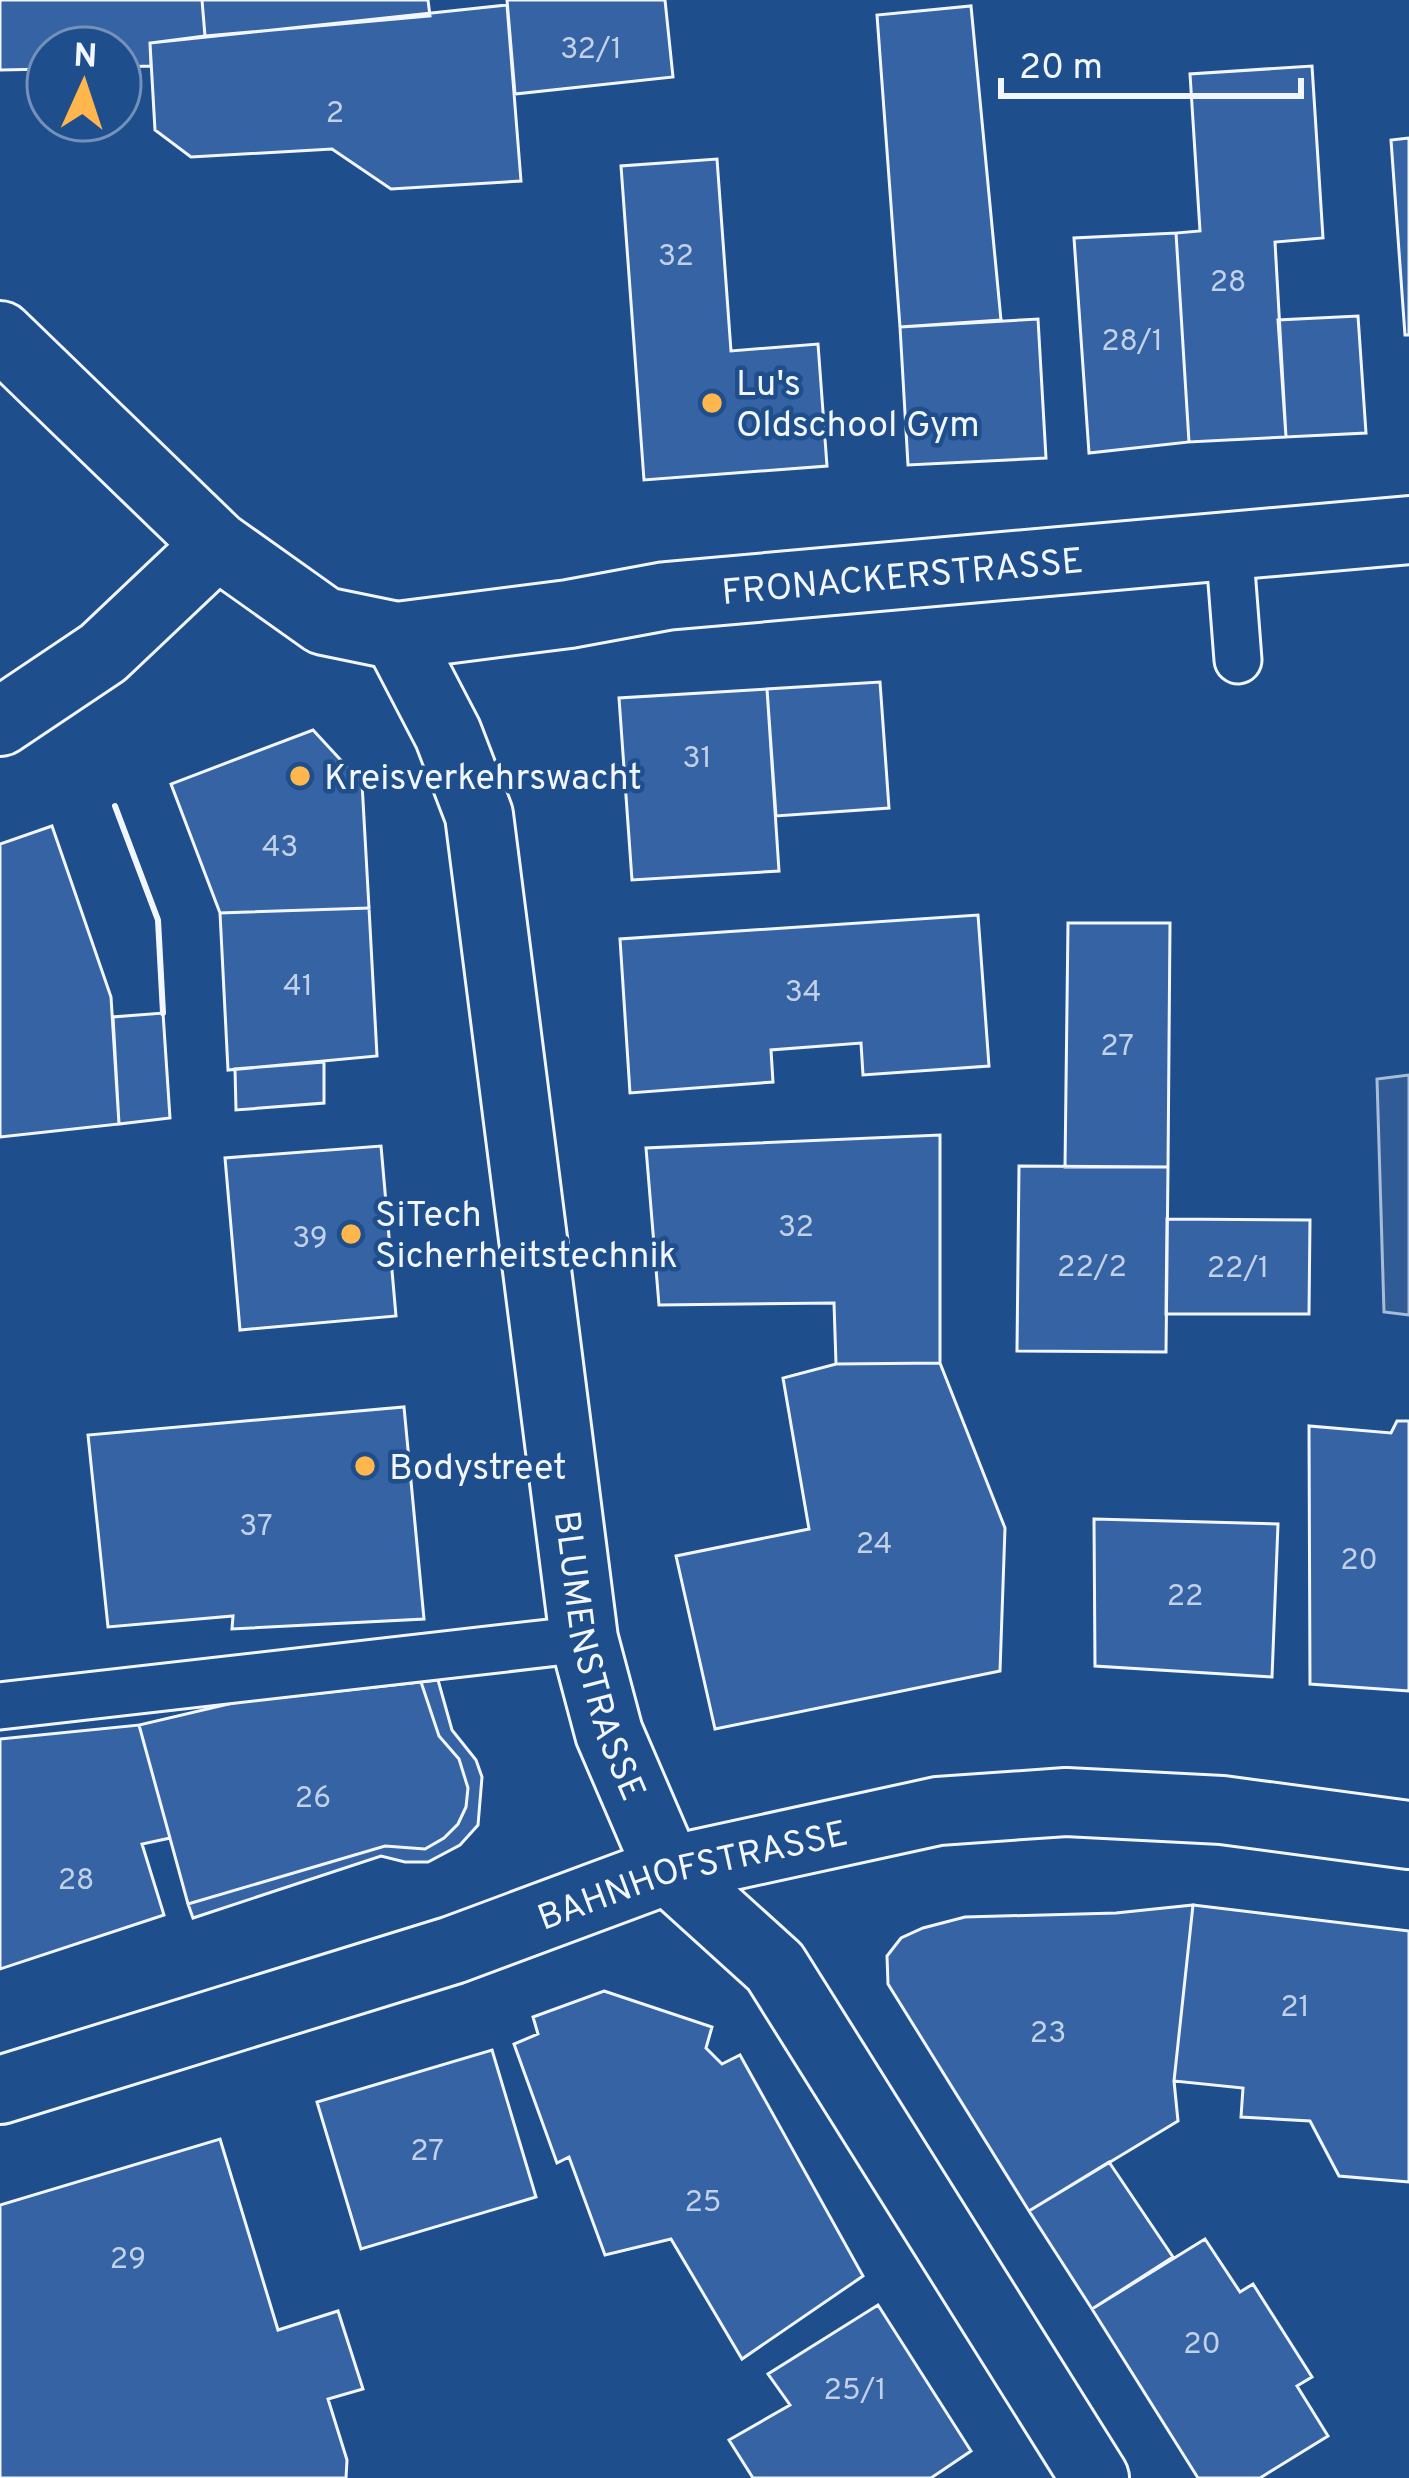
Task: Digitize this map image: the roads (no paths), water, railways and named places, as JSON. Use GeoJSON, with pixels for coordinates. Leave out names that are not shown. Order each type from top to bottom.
{"type":"FeatureCollection","features":[{"type":"Feature","properties":{"kind":"street","name":"FRONACKERSTRASSE"},"geometry":{"type":"LineString","coordinates":[[0,335],[217,545],[324,621],[398,636],[666,596],[1409,530]]}},
{"type":"Feature","properties":{"kind":"street"},"geometry":{"type":"LineString","coordinates":[[0,722],[104,652],[217,545]]}},
{"type":"Feature","properties":{"kind":"street","name":"BLUMENSTRASSE"},"geometry":{"type":"LineString","coordinates":[[398,636],[448,734],[479,815],[584,1639],[609,1733],[668,1870],[775,1966],[1095,2478]]}},
{"type":"Feature","properties":{"kind":"street","name":"BAHNHOFSTRASSE"},"geometry":{"type":"LineString","coordinates":[[0,2090],[453,1950],[668,1870],[938,1810],[1066,1802],[1222,1810],[1409,1835]]}},
{"type":"Feature","properties":{"kind":"lane"},"geometry":{"type":"LineString","coordinates":[[1229,544],[1238,661]]}},
{"type":"Feature","properties":{"kind":"lane"},"geometry":{"type":"LineString","coordinates":[[0,1706],[584,1639]]}},
{"type":"Feature","properties":{"kind":"place","name":"Lu's Oldschool Gym"},"geometry":{"type":"Point","coordinates":[712,403]}},
{"type":"Feature","properties":{"kind":"place","name":"Kreisverkehrswacht"},"geometry":{"type":"Point","coordinates":[300,776]}},
{"type":"Feature","properties":{"kind":"place","name":"SiTech Sicherheitstechnik"},"geometry":{"type":"Point","coordinates":[351,1234]}},
{"type":"Feature","properties":{"kind":"place","name":"Bodystreet"},"geometry":{"type":"Point","coordinates":[365,1466]}}]}
